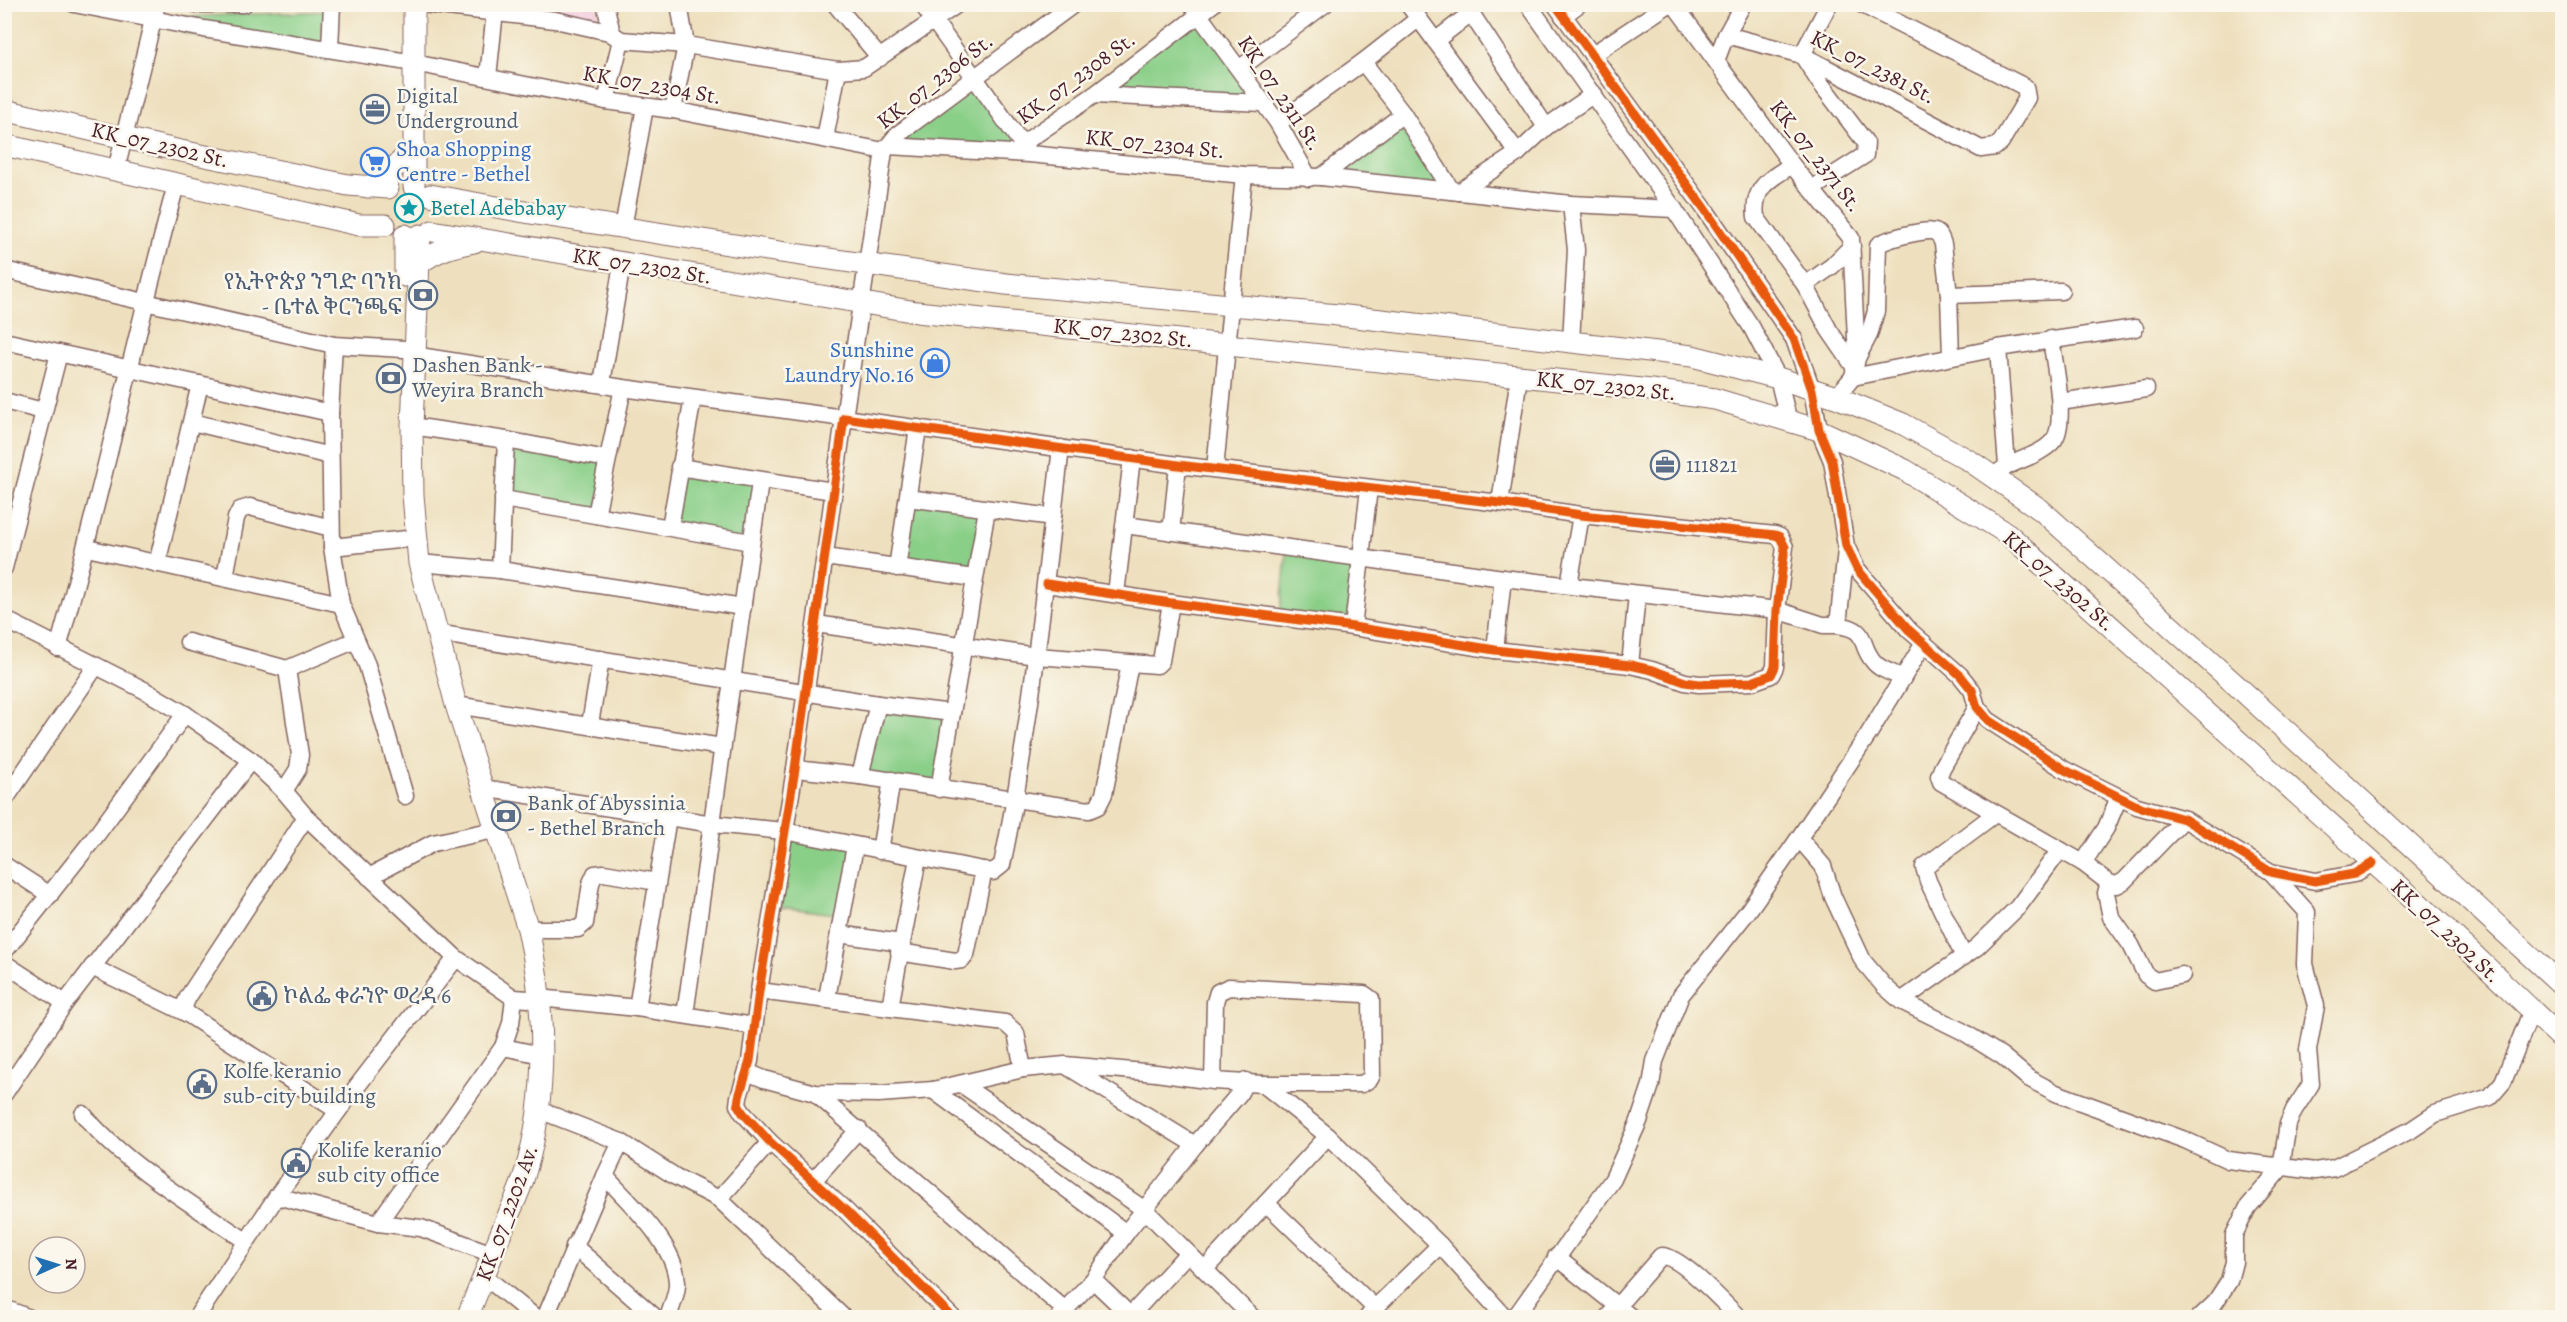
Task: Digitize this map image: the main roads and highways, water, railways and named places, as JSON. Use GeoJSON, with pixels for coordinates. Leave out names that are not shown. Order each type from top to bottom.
{"type":"FeatureCollection","features":[{"type":"Feature","properties":{"kind":"main road"},"geometry":{"type":"LineString","coordinates":[[399,189],[407,160],[408,62],[405,4]]}},
{"type":"Feature","properties":{"kind":"main road"},"geometry":{"type":"LineString","coordinates":[[408,62],[414,4]]}},
{"type":"Feature","properties":{"kind":"main road","name":"KK_07_2302 St."},"geometry":{"type":"LineString","coordinates":[[4,110],[188,153],[348,185],[399,189],[623,228],[1006,284],[1692,356],[1778,378],[1836,397],[1928,436],[2001,471],[2562,986]]}},
{"type":"Feature","properties":{"kind":"main road","name":"KK_07_2302 St."},"geometry":{"type":"LineString","coordinates":[[4,145],[176,185],[378,226],[419,233],[487,239],[622,264],[861,301],[917,312],[1640,388],[1714,399],[1819,430],[1905,470],[2008,534],[2373,863],[2562,1039]]}},
{"type":"Feature","properties":{"kind":"main road"},"geometry":{"type":"LineString","coordinates":[[407,160],[382,180],[441,210],[440,219],[419,233],[411,261],[409,352],[403,445],[407,539],[413,581],[436,665],[510,893],[526,958],[532,1053],[528,1128],[516,1169],[458,1317]]}},
{"type":"Feature","properties":{"kind":"main road"},"geometry":{"type":"LineString","coordinates":[[407,160],[428,186],[459,200]]}},
{"type":"Feature","properties":{"kind":"main road"},"geometry":{"type":"LineString","coordinates":[[399,189],[378,196],[376,204],[378,226],[396,241],[411,261]]}},
{"type":"Feature","properties":{"kind":"main road"},"geometry":{"type":"LineString","coordinates":[[411,261],[446,248],[487,239]]}},
{"type":"Feature","properties":{"kind":"main road"},"geometry":{"type":"LineString","coordinates":[[409,352],[413,495],[419,563],[456,705],[528,929],[536,964],[527,998]]}},
{"type":"Feature","properties":{"kind":"main road","name":"KK_07_2202 Av."},"geometry":{"type":"LineString","coordinates":[[467,1317],[525,1176],[537,1131],[541,1078],[527,998]]}},
{"type":"Feature","properties":{"kind":"place","name":"Digital Underground"},"geometry":{"type":"Point","coordinates":[375,109]}},
{"type":"Feature","properties":{"kind":"place","name":"Shoa Shopping Centre - Bethel"},"geometry":{"type":"Point","coordinates":[375,162]}},
{"type":"Feature","properties":{"kind":"place","name":"Betel Adebabay"},"geometry":{"type":"Point","coordinates":[409,208]}},
{"type":"Feature","properties":{"kind":"place","name":"የኢትዮጵያ ንግድ ባንክ - ቤተል ቅርንጫፍ"},"geometry":{"type":"Point","coordinates":[423,295]}},
{"type":"Feature","properties":{"kind":"place","name":"Sunshine Laundry No.16"},"geometry":{"type":"Point","coordinates":[935,363]}},
{"type":"Feature","properties":{"kind":"place","name":"Dashen Bank - Weyira Branch"},"geometry":{"type":"Point","coordinates":[391,378]}},
{"type":"Feature","properties":{"kind":"place","name":"111821"},"geometry":{"type":"Point","coordinates":[1665,465]}},
{"type":"Feature","properties":{"kind":"place","name":"Bank of Abyssinia - Bethel Branch"},"geometry":{"type":"Point","coordinates":[506,816]}},
{"type":"Feature","properties":{"kind":"place","name":"ኮልፌ ቀራንዮ ወረዳ 6"},"geometry":{"type":"Point","coordinates":[262,996]}},
{"type":"Feature","properties":{"kind":"place","name":"Kolfe keranio sub-city building"},"geometry":{"type":"Point","coordinates":[202,1084]}},
{"type":"Feature","properties":{"kind":"place","name":"Kolife keranio sub city office"},"geometry":{"type":"Point","coordinates":[296,1163]}}]}
